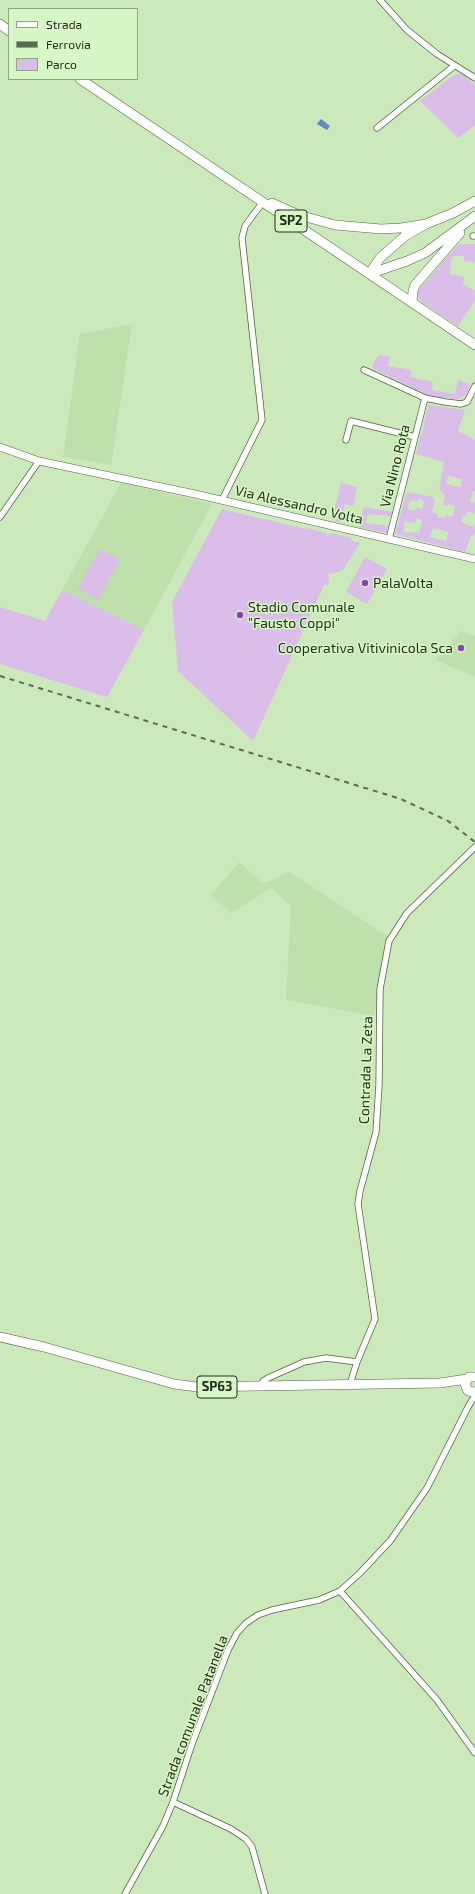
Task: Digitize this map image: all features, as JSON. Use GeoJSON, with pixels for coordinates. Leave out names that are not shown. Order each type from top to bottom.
{"type":"FeatureCollection","features":[{"type":"Feature","properties":{"kind":"main road"},"geometry":{"type":"LineString","coordinates":[[0,24],[8,30]]}},
{"type":"Feature","properties":{"kind":"main road","name":"SP2"},"geometry":{"type":"LineString","coordinates":[[81,80],[369,274]]}},
{"type":"Feature","properties":{"kind":"main road"},"geometry":{"type":"LineString","coordinates":[[250,194],[299,214],[335,225],[381,229],[401,228],[426,224]]}},
{"type":"Feature","properties":{"kind":"main road"},"geometry":{"type":"LineString","coordinates":[[369,274],[380,258],[391,247],[426,224],[453,213],[475,201]]}},
{"type":"Feature","properties":{"kind":"main road"},"geometry":{"type":"LineString","coordinates":[[369,274],[425,253],[474,217]]}},
{"type":"Feature","properties":{"kind":"main road"},"geometry":{"type":"LineString","coordinates":[[412,302],[415,285],[474,217]]}},
{"type":"Feature","properties":{"kind":"main road"},"geometry":{"type":"LineString","coordinates":[[369,274],[475,344]]}},
{"type":"Feature","properties":{"kind":"main road","name":"SP63"},"geometry":{"type":"LineString","coordinates":[[0,1337],[44,1347],[174,1384],[197,1387],[440,1382],[472,1384]]}},
{"type":"Feature","properties":{"kind":"street"},"geometry":{"type":"LineString","coordinates":[[380,0],[407,30],[454,66],[475,78]]}},
{"type":"Feature","properties":{"kind":"street"},"geometry":{"type":"LineString","coordinates":[[377,128],[454,66]]}},
{"type":"Feature","properties":{"kind":"street"},"geometry":{"type":"LineString","coordinates":[[222,500],[262,420],[242,238],[245,226],[263,202]]}},
{"type":"Feature","properties":{"kind":"street"},"geometry":{"type":"LineString","coordinates":[[364,370],[425,398],[461,404],[466,402],[475,386]]}},
{"type":"Feature","properties":{"kind":"street","name":"Via Nino Rota"},"geometry":{"type":"LineString","coordinates":[[389,540],[425,398]]}},
{"type":"Feature","properties":{"kind":"street"},"geometry":{"type":"LineString","coordinates":[[346,440],[351,420],[415,437]]}},
{"type":"Feature","properties":{"kind":"street","name":"Via Alessandro Volta"},"geometry":{"type":"LineString","coordinates":[[0,447],[38,461],[118,476],[475,559]]}},
{"type":"Feature","properties":{"kind":"street"},"geometry":{"type":"LineString","coordinates":[[0,516],[38,461]]}},
{"type":"Feature","properties":{"kind":"street","name":"Contrada La Zeta"},"geometry":{"type":"LineString","coordinates":[[350,1384],[357,1362],[375,1319],[358,1204],[360,1191],[376,1132],[379,1085],[380,989],[389,941],[407,913],[475,847]]}},
{"type":"Feature","properties":{"kind":"street"},"geometry":{"type":"LineString","coordinates":[[261,1386],[263,1381],[268,1378],[304,1362],[326,1358],[357,1362]]}},
{"type":"Feature","properties":{"kind":"street","name":"Strada comunale Patanella"},"geometry":{"type":"LineString","coordinates":[[125,1894],[162,1826],[173,1802],[192,1744],[228,1650],[238,1634],[246,1623],[258,1615],[272,1610],[319,1600],[340,1590],[377,1556],[427,1488],[467,1409],[472,1384]]}},
{"type":"Feature","properties":{"kind":"street"},"geometry":{"type":"LineString","coordinates":[[340,1590],[437,1700],[475,1753]]}},
{"type":"Feature","properties":{"kind":"street"},"geometry":{"type":"LineString","coordinates":[[173,1802],[232,1829],[246,1839],[252,1847],[265,1894]]}},
{"type":"Feature","properties":{"kind":"shaded area"},"geometry":{"type":"Polygon","coordinates":[[[132,324],[111,465],[63,457],[80,334],[132,324]]]}},
{"type":"Feature","properties":{"kind":"shaded area"},"geometry":{"type":"Polygon","coordinates":[[[121,483],[212,504],[144,630],[62,590],[121,483]]]}},
{"type":"Feature","properties":{"kind":"shaded area","name":"Cooperativa Vitivinicola Sca"},"geometry":{"type":"Polygon","coordinates":[[[461,631],[475,636],[475,677],[436,660],[461,631]]]}},
{"type":"Feature","properties":{"kind":"shaded area"},"geometry":{"type":"Polygon","coordinates":[[[239,862],[263,883],[276,879],[288,871],[389,937],[374,1016],[286,1000],[291,906],[271,888],[231,913],[211,895],[239,862]]]}},
{"type":"Feature","properties":{"kind":"green space"},"geometry":{"type":"Polygon","coordinates":[[[463,74],[475,86],[475,125],[458,138],[420,101],[454,75],[463,74]]]}},
{"type":"Feature","properties":{"kind":"green space"},"geometry":{"type":"Polygon","coordinates":[[[459,244],[475,244],[475,262],[464,261],[464,256],[453,256],[451,259],[450,274],[464,277],[463,284],[475,291],[475,300],[458,326],[422,302],[416,293],[459,244]]]}},
{"type":"Feature","properties":{"kind":"green space"},"geometry":{"type":"Polygon","coordinates":[[[379,355],[390,357],[388,366],[411,370],[410,377],[433,382],[432,390],[455,394],[458,380],[470,384],[466,395],[458,399],[433,397],[425,394],[374,369],[372,365],[379,355]]]}},
{"type":"Feature","properties":{"kind":"green space"},"geometry":{"type":"Polygon","coordinates":[[[429,405],[465,410],[458,431],[475,440],[475,491],[473,491],[470,501],[475,503],[475,514],[468,511],[466,516],[463,515],[461,522],[473,527],[475,523],[475,532],[470,538],[465,552],[395,534],[407,492],[432,497],[435,501],[432,512],[438,514],[438,517],[444,518],[446,515],[452,517],[455,506],[448,504],[447,506],[443,505],[445,495],[439,489],[444,462],[416,454],[429,405]],[[448,476],[446,484],[460,487],[462,479],[448,476]],[[418,499],[417,502],[410,500],[408,509],[415,511],[416,508],[422,509],[424,501],[418,499]],[[416,518],[415,523],[405,521],[403,532],[419,533],[422,520],[416,518]],[[433,528],[430,537],[446,541],[448,532],[433,528]]]}},
{"type":"Feature","properties":{"kind":"green space"},"geometry":{"type":"Polygon","coordinates":[[[341,483],[357,487],[353,506],[345,504],[340,522],[332,520],[341,483]]]}},
{"type":"Feature","properties":{"kind":"green space"},"geometry":{"type":"Polygon","coordinates":[[[364,507],[392,512],[391,516],[368,514],[366,523],[388,526],[386,533],[359,527],[364,507]]]}},
{"type":"Feature","properties":{"kind":"green space","name":"Stadio Comunale \"Fausto Coppi\""},"geometry":{"type":"Polygon","coordinates":[[[222,509],[327,533],[326,534],[329,535],[330,533],[351,538],[350,540],[360,543],[342,571],[329,574],[328,585],[324,585],[253,741],[178,671],[172,602],[222,509]]]}},
{"type":"Feature","properties":{"kind":"green space"},"geometry":{"type":"Polygon","coordinates":[[[100,549],[120,560],[98,600],[78,588],[100,549]]]}},
{"type":"Feature","properties":{"kind":"green space","name":"PalaVolta"},"geometry":{"type":"Polygon","coordinates":[[[365,557],[387,569],[367,604],[346,592],[365,557]]]}},
{"type":"Feature","properties":{"kind":"green space"},"geometry":{"type":"Polygon","coordinates":[[[62,590],[144,630],[107,697],[0,664],[0,607],[45,621],[62,590]]]}},
{"type":"Feature","properties":{"kind":"water"},"geometry":{"type":"Polygon","coordinates":[[[321,119],[330,126],[327,130],[317,124],[321,119]]]}},
{"type":"Feature","properties":{"kind":"railway"},"geometry":{"type":"LineString","coordinates":[[0,676],[401,799],[448,821],[475,842]]}},
{"type":"Feature","properties":{"kind":"place","name":"PalaVolta"},"geometry":{"type":"Point","coordinates":[365,583]}},
{"type":"Feature","properties":{"kind":"place","name":"Stadio Comunale \"Fausto Coppi\""},"geometry":{"type":"Point","coordinates":[240,615]}},
{"type":"Feature","properties":{"kind":"place","name":"Cooperativa Vitivinicola Sca"},"geometry":{"type":"Point","coordinates":[461,648]}}]}
